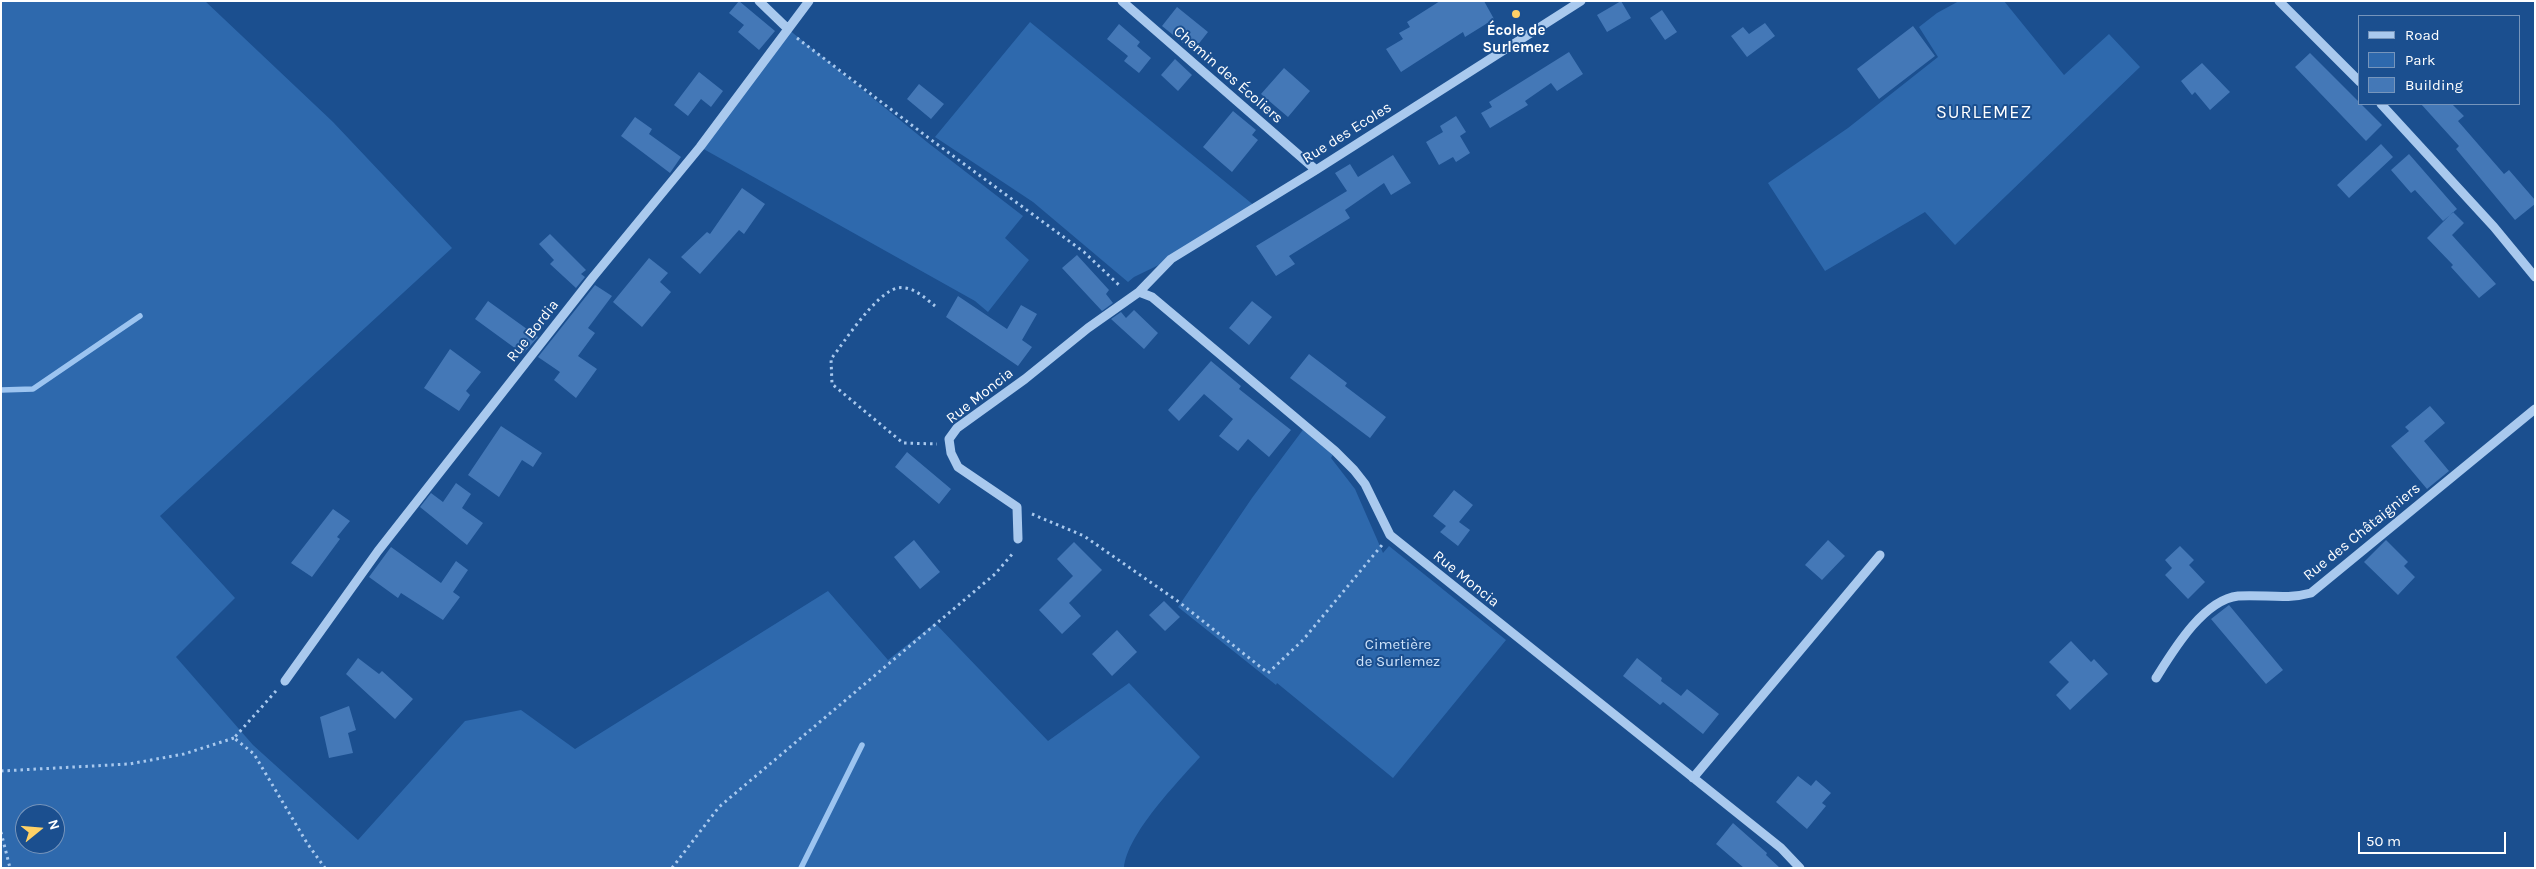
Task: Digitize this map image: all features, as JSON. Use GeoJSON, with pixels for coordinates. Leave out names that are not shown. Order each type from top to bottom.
{"type":"FeatureCollection","features":[{"type":"Feature","properties":{"kind":"street"},"geometry":{"type":"LineString","coordinates":[[759,1],[788,29]]}},
{"type":"Feature","properties":{"kind":"street","name":"Rue Bordia"},"geometry":{"type":"LineString","coordinates":[[285,681],[378,551],[587,285],[700,147],[809,1]]}},
{"type":"Feature","properties":{"kind":"street","name":"Chemin des Écoliers"},"geometry":{"type":"LineString","coordinates":[[1122,1],[1316,170]]}},
{"type":"Feature","properties":{"kind":"street","name":"Rue des Ecoles"},"geometry":{"type":"LineString","coordinates":[[1137,293],[1171,259],[1316,170],[1581,1]]}},
{"type":"Feature","properties":{"kind":"street"},"geometry":{"type":"LineString","coordinates":[[2279,1],[2358,80]]}},
{"type":"Feature","properties":{"kind":"street"},"geometry":{"type":"LineString","coordinates":[[2382,105],[2494,227],[2535,277]]}},
{"type":"Feature","properties":{"kind":"street","name":"Rue Moncia"},"geometry":{"type":"LineString","coordinates":[[1017,507],[958,467],[951,453],[949,439],[957,428],[1025,379],[1088,328],[1137,293],[1152,296],[1335,451],[1365,484],[1390,536],[1781,848],[1800,868]]}},
{"type":"Feature","properties":{"kind":"street","name":"Rue des Châtaigniers"},"geometry":{"type":"LineString","coordinates":[[2156,678],[2183,635],[2227,598],[2294,597],[2310,593],[2535,410]]}},
{"type":"Feature","properties":{"kind":"street"},"geometry":{"type":"LineString","coordinates":[[1017,507],[1018,539]]}},
{"type":"Feature","properties":{"kind":"street"},"geometry":{"type":"LineString","coordinates":[[1692,778],[1880,555]]}},
{"type":"Feature","properties":{"kind":"path"},"geometry":{"type":"LineString","coordinates":[[788,29],[930,139],[1084,252],[1117,286],[1137,293]]}},
{"type":"Feature","properties":{"kind":"path"},"geometry":{"type":"LineString","coordinates":[[935,306],[915,290],[898,288],[878,299],[831,359],[832,384],[903,443],[950,445]]}},
{"type":"Feature","properties":{"kind":"path"},"geometry":{"type":"LineString","coordinates":[[1017,507],[1084,536],[1179,602],[1268,673],[1304,640],[1390,536]]}},
{"type":"Feature","properties":{"kind":"path"},"geometry":{"type":"LineString","coordinates":[[672,868],[719,807],[997,572],[1014,552],[1018,539]]}},
{"type":"Feature","properties":{"kind":"path"},"geometry":{"type":"LineString","coordinates":[[1,771],[129,764],[184,754],[234,738],[285,681]]}},
{"type":"Feature","properties":{"kind":"path"},"geometry":{"type":"LineString","coordinates":[[234,738],[254,754],[307,843],[325,868]]}},
{"type":"Feature","properties":{"kind":"path"},"geometry":{"type":"LineString","coordinates":[[1,832],[10,868]]}},
{"type":"Feature","properties":{"kind":"green space"},"geometry":{"type":"Polygon","coordinates":[[[1,1],[205,1],[333,122],[452,248],[160,516],[235,598],[176,657],[253,745],[358,840],[465,721],[521,710],[575,749],[828,591],[888,660],[935,623],[1048,741],[1129,683],[1200,757],[1154,809],[1143,825],[1127,855],[1124,868],[1,868],[1,1]]]}},
{"type":"Feature","properties":{"kind":"green space"},"geometry":{"type":"Polygon","coordinates":[[[1959,1],[2004,1],[2064,75],[2109,34],[2140,67],[1955,245],[1925,212],[1825,271],[1768,183],[1848,128],[1938,57],[1919,27],[1937,13],[1959,1]]]}},
{"type":"Feature","properties":{"kind":"green space"},"geometry":{"type":"Polygon","coordinates":[[[1030,22],[1256,207],[1171,259],[1134,277],[1128,282],[1033,202],[935,137],[1030,22]]]}},
{"type":"Feature","properties":{"kind":"green space"},"geometry":{"type":"Polygon","coordinates":[[[788,29],[927,142],[1023,216],[1005,238],[1029,260],[988,312],[975,301],[700,147],[788,29]]]}},
{"type":"Feature","properties":{"kind":"green space","name":"Cimetière de Surlemez"},"geometry":{"type":"Polygon","coordinates":[[[1305,427],[1335,451],[1331,458],[1355,489],[1383,553],[1389,546],[1506,640],[1393,778],[1277,683],[1276,685],[1178,607],[1252,498],[1305,427]]]}},
{"type":"Feature","properties":{"kind":"building"},"geometry":{"type":"Polygon","coordinates":[[[739,1],[775,31],[759,50],[738,32],[744,25],[729,13],[739,1]]]}},
{"type":"Feature","properties":{"kind":"building"},"geometry":{"type":"Polygon","coordinates":[[[1440,1],[1484,1],[1494,19],[1465,37],[1463,32],[1401,72],[1386,49],[1403,39],[1399,33],[1410,27],[1407,22],[1440,1]]]}},
{"type":"Feature","properties":{"kind":"building"},"geometry":{"type":"Polygon","coordinates":[[[1621,1],[1631,18],[1607,32],[1597,15],[1621,1]]]}},
{"type":"Feature","properties":{"kind":"building"},"geometry":{"type":"Polygon","coordinates":[[[1177,7],[1208,32],[1193,51],[1162,26],[1177,7]]]}},
{"type":"Feature","properties":{"kind":"building"},"geometry":{"type":"Polygon","coordinates":[[[1662,10],[1677,32],[1665,40],[1650,18],[1662,10]]]}},
{"type":"Feature","properties":{"kind":"building"},"geometry":{"type":"Polygon","coordinates":[[[1765,23],[1775,36],[1747,57],[1731,36],[1743,27],[1749,34],[1765,23]]]}},
{"type":"Feature","properties":{"kind":"building"},"geometry":{"type":"Polygon","coordinates":[[[1119,24],[1140,42],[1137,46],[1151,58],[1139,73],[1124,61],[1128,56],[1107,39],[1119,24]]]}},
{"type":"Feature","properties":{"kind":"building"},"geometry":{"type":"Polygon","coordinates":[[[1913,26],[1935,56],[1879,99],[1857,69],[1913,26]]]}},
{"type":"Feature","properties":{"kind":"building"},"geometry":{"type":"Polygon","coordinates":[[[1569,52],[1583,74],[1557,91],[1551,83],[1525,101],[1528,105],[1490,128],[1481,113],[1492,107],[1489,102],[1569,52]]]}},
{"type":"Feature","properties":{"kind":"building"},"geometry":{"type":"Polygon","coordinates":[[[2310,53],[2358,101],[2358,105],[2362,105],[2382,125],[2366,141],[2295,67],[2310,53]]]}},
{"type":"Feature","properties":{"kind":"building"},"geometry":{"type":"Polygon","coordinates":[[[1175,59],[1192,75],[1178,91],[1161,75],[1175,59]]]}},
{"type":"Feature","properties":{"kind":"building"},"geometry":{"type":"Polygon","coordinates":[[[2202,63],[2230,92],[2210,110],[2195,92],[2192,95],[2181,81],[2202,63]]]}},
{"type":"Feature","properties":{"kind":"building"},"geometry":{"type":"Polygon","coordinates":[[[1284,68],[1310,91],[1288,117],[1261,94],[1284,68]]]}},
{"type":"Feature","properties":{"kind":"building"},"geometry":{"type":"Polygon","coordinates":[[[699,72],[723,91],[711,107],[701,99],[688,116],[674,105],[699,72]]]}},
{"type":"Feature","properties":{"kind":"building"},"geometry":{"type":"Polygon","coordinates":[[[919,84],[944,104],[931,119],[907,99],[919,84]]]}},
{"type":"Feature","properties":{"kind":"building"},"geometry":{"type":"Polygon","coordinates":[[[2422,105],[2453,105],[2464,116],[2458,121],[2504,174],[2509,170],[2535,200],[2535,204],[2515,220],[2456,149],[2459,146],[2422,105]]]}},
{"type":"Feature","properties":{"kind":"building"},"geometry":{"type":"Polygon","coordinates":[[[1233,111],[1256,130],[1252,135],[1258,140],[1232,172],[1203,147],[1233,111]]]}},
{"type":"Feature","properties":{"kind":"building"},"geometry":{"type":"Polygon","coordinates":[[[1456,116],[1466,132],[1460,136],[1470,153],[1456,162],[1453,157],[1439,165],[1426,142],[1443,132],[1440,126],[1456,116]]]}},
{"type":"Feature","properties":{"kind":"building"},"geometry":{"type":"Polygon","coordinates":[[[635,117],[652,129],[649,134],[681,157],[670,173],[621,136],[635,117]]]}},
{"type":"Feature","properties":{"kind":"building"},"geometry":{"type":"Polygon","coordinates":[[[2381,144],[2393,157],[2349,198],[2337,185],[2381,144]]]}},
{"type":"Feature","properties":{"kind":"building"},"geometry":{"type":"Polygon","coordinates":[[[2409,154],[2457,209],[2443,221],[2415,190],[2411,193],[2391,170],[2409,154]]]}},
{"type":"Feature","properties":{"kind":"building"},"geometry":{"type":"Polygon","coordinates":[[[1393,155],[1411,183],[1391,195],[1384,183],[1345,210],[1350,218],[1289,256],[1295,264],[1276,276],[1256,246],[1347,191],[1335,173],[1350,164],[1358,177],[1393,155]]]}},
{"type":"Feature","properties":{"kind":"building"},"geometry":{"type":"Polygon","coordinates":[[[742,188],[765,204],[744,234],[739,230],[700,274],[681,257],[707,232],[710,234],[742,188]]]}},
{"type":"Feature","properties":{"kind":"building"},"geometry":{"type":"Polygon","coordinates":[[[2453,212],[2464,223],[2452,235],[2496,284],[2479,298],[2451,267],[2453,265],[2427,238],[2453,212]]]}},
{"type":"Feature","properties":{"kind":"building"},"geometry":{"type":"Polygon","coordinates":[[[550,234],[586,270],[581,274],[585,277],[576,288],[550,264],[554,260],[539,244],[550,234]]]}},
{"type":"Feature","properties":{"kind":"building"},"geometry":{"type":"Polygon","coordinates":[[[1077,255],[1109,290],[1106,294],[1113,303],[1102,311],[1062,268],[1077,255]]]}},
{"type":"Feature","properties":{"kind":"building"},"geometry":{"type":"Polygon","coordinates":[[[649,258],[668,273],[660,282],[671,292],[642,327],[613,302],[649,258]]]}},
{"type":"Feature","properties":{"kind":"building"},"geometry":{"type":"Polygon","coordinates":[[[595,285],[612,296],[588,328],[595,333],[578,356],[597,369],[576,398],[554,380],[560,372],[538,357],[595,285]]]}},
{"type":"Feature","properties":{"kind":"building"},"geometry":{"type":"Polygon","coordinates":[[[958,296],[1007,329],[1021,305],[1037,314],[1022,340],[1032,347],[1018,366],[946,317],[958,296]]]}},
{"type":"Feature","properties":{"kind":"building"},"geometry":{"type":"Polygon","coordinates":[[[488,301],[538,337],[523,354],[475,319],[488,301]]]}},
{"type":"Feature","properties":{"kind":"building"},"geometry":{"type":"Polygon","coordinates":[[[1252,301],[1272,317],[1249,345],[1229,328],[1252,301]]]}},
{"type":"Feature","properties":{"kind":"building"},"geometry":{"type":"Polygon","coordinates":[[[1134,310],[1158,333],[1144,349],[1111,319],[1121,312],[1126,318],[1134,310]]]}},
{"type":"Feature","properties":{"kind":"building"},"geometry":{"type":"Polygon","coordinates":[[[450,349],[481,372],[466,391],[470,395],[459,411],[424,388],[450,349]]]}},
{"type":"Feature","properties":{"kind":"building"},"geometry":{"type":"Polygon","coordinates":[[[1309,354],[1347,383],[1345,386],[1386,417],[1370,438],[1290,378],[1309,354]]]}},
{"type":"Feature","properties":{"kind":"building"},"geometry":{"type":"Polygon","coordinates":[[[1211,361],[1241,386],[1239,389],[1291,430],[1269,457],[1248,439],[1238,451],[1219,436],[1233,419],[1204,394],[1179,421],[1168,410],[1211,361]]]}},
{"type":"Feature","properties":{"kind":"building"},"geometry":{"type":"Polygon","coordinates":[[[2430,406],[2445,423],[2424,441],[2449,471],[2427,489],[2391,446],[2409,431],[2405,427],[2430,406]]]}},
{"type":"Feature","properties":{"kind":"building"},"geometry":{"type":"Polygon","coordinates":[[[501,426],[542,453],[533,467],[522,460],[499,497],[468,475],[501,426]]]}},
{"type":"Feature","properties":{"kind":"building"},"geometry":{"type":"Polygon","coordinates":[[[907,452],[951,489],[939,504],[895,467],[907,452]]]}},
{"type":"Feature","properties":{"kind":"building"},"geometry":{"type":"Polygon","coordinates":[[[456,483],[471,494],[462,508],[483,523],[467,545],[420,507],[431,493],[443,502],[456,483]]]}},
{"type":"Feature","properties":{"kind":"building"},"geometry":{"type":"Polygon","coordinates":[[[1454,490],[1473,505],[1459,522],[1470,530],[1458,546],[1440,532],[1446,526],[1433,516],[1454,490]]]}},
{"type":"Feature","properties":{"kind":"building"},"geometry":{"type":"Polygon","coordinates":[[[333,509],[350,521],[337,537],[340,539],[312,577],[291,563],[333,509]]]}},
{"type":"Feature","properties":{"kind":"building"},"geometry":{"type":"Polygon","coordinates":[[[914,540],[940,572],[920,589],[894,557],[914,540]]]}},
{"type":"Feature","properties":{"kind":"building"},"geometry":{"type":"Polygon","coordinates":[[[1828,540],[1845,556],[1822,580],[1805,565],[1828,540]]]}},
{"type":"Feature","properties":{"kind":"building"},"geometry":{"type":"Polygon","coordinates":[[[2386,540],[2408,562],[2404,566],[2415,577],[2398,595],[2364,562],[2386,540]]]}},
{"type":"Feature","properties":{"kind":"building"},"geometry":{"type":"Polygon","coordinates":[[[1074,542],[1102,570],[1069,603],[1081,616],[1062,634],[1039,610],[1073,576],[1057,559],[1074,542]]]}},
{"type":"Feature","properties":{"kind":"building"},"geometry":{"type":"Polygon","coordinates":[[[2180,546],[2194,560],[2189,565],[2205,582],[2188,599],[2165,575],[2172,568],[2165,560],[2180,546]]]}},
{"type":"Feature","properties":{"kind":"building"},"geometry":{"type":"Polygon","coordinates":[[[391,547],[441,583],[456,561],[468,570],[453,592],[460,597],[443,620],[401,593],[398,598],[369,577],[391,547]]]}},
{"type":"Feature","properties":{"kind":"building"},"geometry":{"type":"Polygon","coordinates":[[[1164,601],[1180,617],[1165,631],[1149,615],[1164,601]]]}},
{"type":"Feature","properties":{"kind":"building"},"geometry":{"type":"Polygon","coordinates":[[[2229,605],[2283,670],[2266,684],[2211,619],[2229,605]]]}},
{"type":"Feature","properties":{"kind":"building"},"geometry":{"type":"Polygon","coordinates":[[[1117,630],[1137,652],[1112,676],[1092,654],[1117,630]]]}},
{"type":"Feature","properties":{"kind":"building"},"geometry":{"type":"Polygon","coordinates":[[[2071,641],[2091,662],[2094,659],[2108,674],[2070,710],[2056,695],[2069,682],[2049,662],[2071,641]]]}},
{"type":"Feature","properties":{"kind":"building"},"geometry":{"type":"Polygon","coordinates":[[[358,658],[379,674],[382,671],[413,699],[395,719],[346,674],[358,658]]]}},
{"type":"Feature","properties":{"kind":"building"},"geometry":{"type":"Polygon","coordinates":[[[1637,658],[1662,678],[1661,681],[1681,696],[1687,689],[1719,714],[1703,734],[1663,702],[1660,705],[1623,676],[1637,658]]]}},
{"type":"Feature","properties":{"kind":"building"},"geometry":{"type":"Polygon","coordinates":[[[349,706],[356,730],[348,733],[353,753],[329,758],[320,717],[349,706]]]}},
{"type":"Feature","properties":{"kind":"building"},"geometry":{"type":"Polygon","coordinates":[[[1798,776],[1811,786],[1816,780],[1831,793],[1822,803],[1826,806],[1807,829],[1776,802],[1798,776]]]}},
{"type":"Feature","properties":{"kind":"building"},"geometry":{"type":"Polygon","coordinates":[[[1733,823],[1767,853],[1766,855],[1780,868],[1744,868],[1716,844],[1733,823]]]}},
{"type":"Feature","properties":{"kind":"waterway"},"geometry":{"type":"LineString","coordinates":[[1,390],[33,389],[140,316]]}},
{"type":"Feature","properties":{"kind":"waterway"},"geometry":{"type":"LineString","coordinates":[[801,868],[862,745]]}},
{"type":"Feature","properties":{"kind":"place","name":"École de Surlemez"},"geometry":{"type":"Point","coordinates":[1516,14]}},
{"type":"Feature","properties":{"kind":"district","name":"SURLEMEZ"},"geometry":{"type":"Point","coordinates":[1984,113]}}]}
